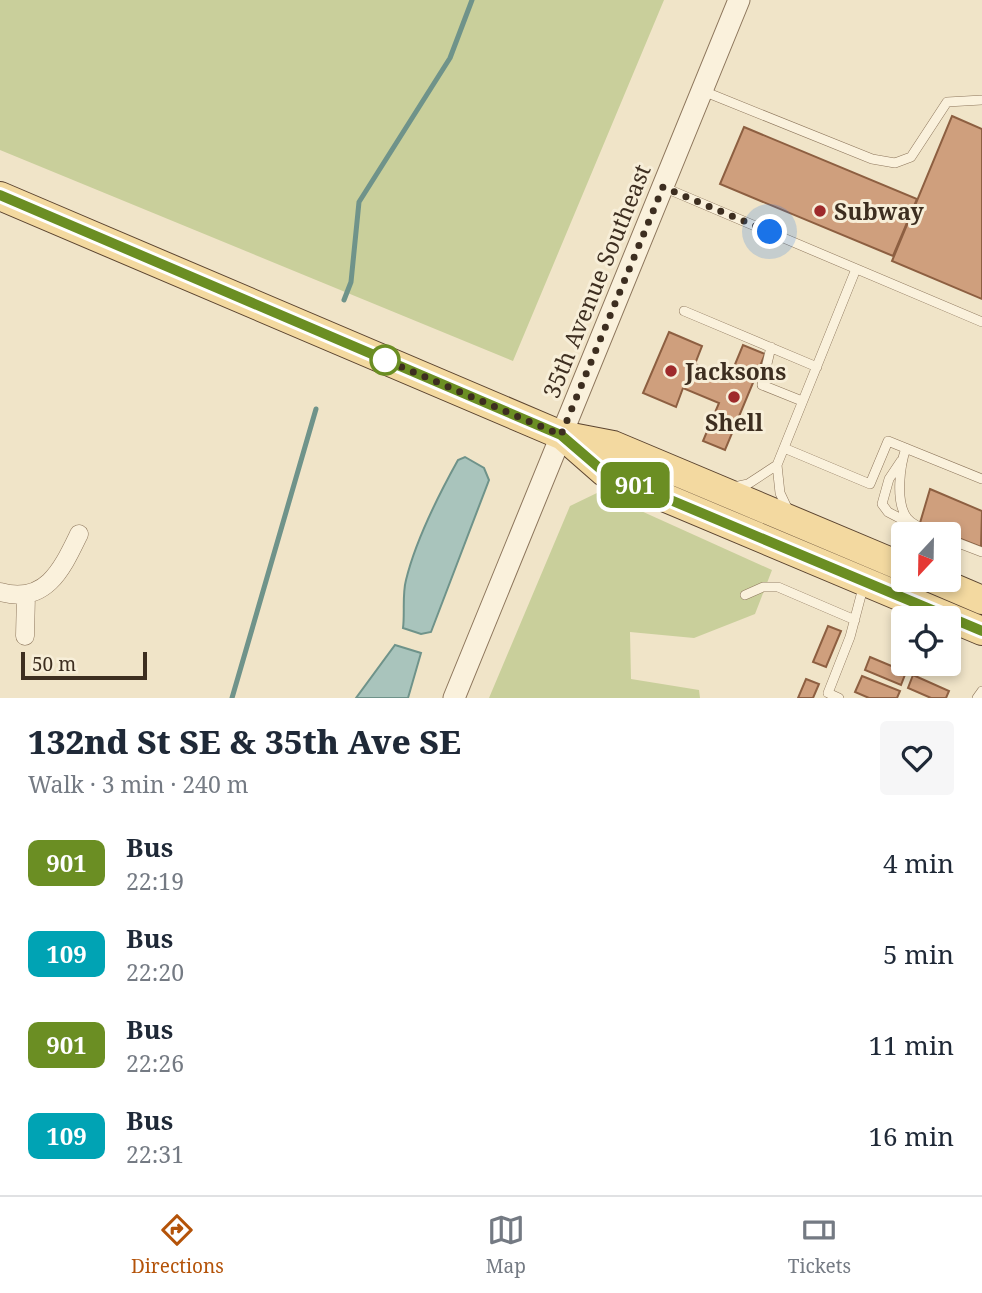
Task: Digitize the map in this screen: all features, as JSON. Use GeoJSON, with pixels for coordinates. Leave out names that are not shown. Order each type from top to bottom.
{"type":"FeatureCollection","features":[{"type":"Feature","properties":{"kind":"main road"},"geometry":{"type":"LineString","coordinates":[[0,196],[561,435],[613,445],[891,562]]}},
{"type":"Feature","properties":{"kind":"main road"},"geometry":{"type":"LineString","coordinates":[[561,435],[604,472],[982,631]]}},
{"type":"Feature","properties":{"kind":"main road"},"geometry":{"type":"LineString","coordinates":[[871,584],[889,582],[908,585],[982,615]]}},
{"type":"Feature","properties":{"kind":"main road"},"geometry":{"type":"LineString","coordinates":[[961,591],[982,600]]}},
{"type":"Feature","properties":{"kind":"street","name":"35th Avenue Southeast"},"geometry":{"type":"LineString","coordinates":[[454,698],[739,0]]}},
{"type":"Feature","properties":{"kind":"street"},"geometry":{"type":"LineString","coordinates":[[0,592],[26,595],[54,578],[79,534]]}},
{"type":"Feature","properties":{"kind":"street"},"geometry":{"type":"LineString","coordinates":[[25,636],[26,595]]}},
{"type":"Feature","properties":{"kind":"lane"},"geometry":{"type":"LineString","coordinates":[[702,91],[872,159],[895,163],[911,157],[933,119],[947,102],[982,100]]}},
{"type":"Feature","properties":{"kind":"lane"},"geometry":{"type":"LineString","coordinates":[[663,187],[982,322]]}},
{"type":"Feature","properties":{"kind":"lane"},"geometry":{"type":"LineString","coordinates":[[817,532],[787,510],[780,493],[777,464],[856,269]]}},
{"type":"Feature","properties":{"kind":"lane"},"geometry":{"type":"LineString","coordinates":[[684,310],[817,367]]}},
{"type":"Feature","properties":{"kind":"lane"},"geometry":{"type":"LineString","coordinates":[[771,347],[762,385],[802,401]]}},
{"type":"Feature","properties":{"kind":"lane"},"geometry":{"type":"LineString","coordinates":[[784,447],[870,484],[888,441],[982,478]]}},
{"type":"Feature","properties":{"kind":"lane"},"geometry":{"type":"LineString","coordinates":[[906,448],[901,461],[888,479],[882,504],[888,512],[909,522]]}},
{"type":"Feature","properties":{"kind":"lane"},"geometry":{"type":"LineString","coordinates":[[901,461],[901,509],[911,522]]}},
{"type":"Feature","properties":{"kind":"lane"},"geometry":{"type":"LineString","coordinates":[[712,488],[748,484],[777,464]]}},
{"type":"Feature","properties":{"kind":"lane"},"geometry":{"type":"LineString","coordinates":[[961,544],[982,552]]}},
{"type":"Feature","properties":{"kind":"lane"},"geometry":{"type":"LineString","coordinates":[[839,698],[828,693],[871,584]]}},
{"type":"Feature","properties":{"kind":"lane"},"geometry":{"type":"LineString","coordinates":[[745,595],[764,587],[778,587],[855,620]]}},
{"type":"Feature","properties":{"kind":"lane"},"geometry":{"type":"LineString","coordinates":[[977,698],[982,691]]}},
{"type":"Feature","properties":{"kind":"green space"},"geometry":{"type":"Polygon","coordinates":[[[0,0],[664,0],[513,361],[0,150],[0,0]]]}},
{"type":"Feature","properties":{"kind":"green space"},"geometry":{"type":"Polygon","coordinates":[[[599,492],[772,570],[755,614],[694,638],[630,632],[631,679],[699,690],[700,698],[489,698],[570,506],[599,492]]]}},
{"type":"Feature","properties":{"kind":"water"},"geometry":{"type":"Polygon","coordinates":[[[465,457],[484,468],[489,480],[431,632],[421,634],[403,628],[406,580],[435,503],[458,460],[465,457]]]}},
{"type":"Feature","properties":{"kind":"water"},"geometry":{"type":"Polygon","coordinates":[[[395,645],[421,653],[408,698],[356,698],[395,645]]]}},
{"type":"Feature","properties":{"kind":"building"},"geometry":{"type":"Polygon","coordinates":[[[952,116],[982,129],[982,299],[892,261],[952,116]]]}},
{"type":"Feature","properties":{"kind":"building"},"geometry":{"type":"Polygon","coordinates":[[[744,127],[917,199],[893,256],[720,184],[744,127]]]}},
{"type":"Feature","properties":{"kind":"building"},"geometry":{"type":"Polygon","coordinates":[[[669,332],[702,346],[695,364],[729,379],[743,345],[765,354],[725,450],[703,441],[719,403],[683,388],[676,407],[643,393],[669,332]]]}},
{"type":"Feature","properties":{"kind":"building"},"geometry":{"type":"Polygon","coordinates":[[[930,489],[982,511],[981,547],[961,539],[961,522],[920,522],[930,489]]]}},
{"type":"Feature","properties":{"kind":"building"},"geometry":{"type":"Polygon","coordinates":[[[828,626],[841,631],[826,667],[813,662],[828,626]]]}},
{"type":"Feature","properties":{"kind":"building"},"geometry":{"type":"Polygon","coordinates":[[[870,657],[891,666],[891,676],[904,676],[901,685],[865,670],[870,657]]]}},
{"type":"Feature","properties":{"kind":"building"},"geometry":{"type":"Polygon","coordinates":[[[862,676],[900,691],[897,698],[869,698],[855,692],[862,676]]]}},
{"type":"Feature","properties":{"kind":"building"},"geometry":{"type":"Polygon","coordinates":[[[913,676],[915,676],[949,691],[946,698],[931,698],[908,688],[913,676]]]}},
{"type":"Feature","properties":{"kind":"building"},"geometry":{"type":"Polygon","coordinates":[[[806,679],[819,684],[813,698],[798,698],[806,679]]]}},
{"type":"Feature","properties":{"kind":"waterway"},"geometry":{"type":"LineString","coordinates":[[344,300],[351,282],[359,202],[450,58],[472,0]]}},
{"type":"Feature","properties":{"kind":"waterway"},"geometry":{"type":"LineString","coordinates":[[232,698],[316,409]]}},
{"type":"Feature","properties":{"kind":"bus line","name":"901"},"geometry":{"type":"LineString","coordinates":[[0,195],[561,435],[604,472],[982,631]]}},
{"type":"Feature","properties":{"kind":"place","name":"Subway"},"geometry":{"type":"Point","coordinates":[820,211]}},
{"type":"Feature","properties":{"kind":"place","name":"Jacksons"},"geometry":{"type":"Point","coordinates":[671,371]}},
{"type":"Feature","properties":{"kind":"place","name":"Shell"},"geometry":{"type":"Point","coordinates":[734,397]}},
{"type":"Feature","properties":{"kind":"route"},"geometry":{"type":"LineString","coordinates":[[385,360],[376,356],[561,435],[663,187],[770,232]]}}]}
